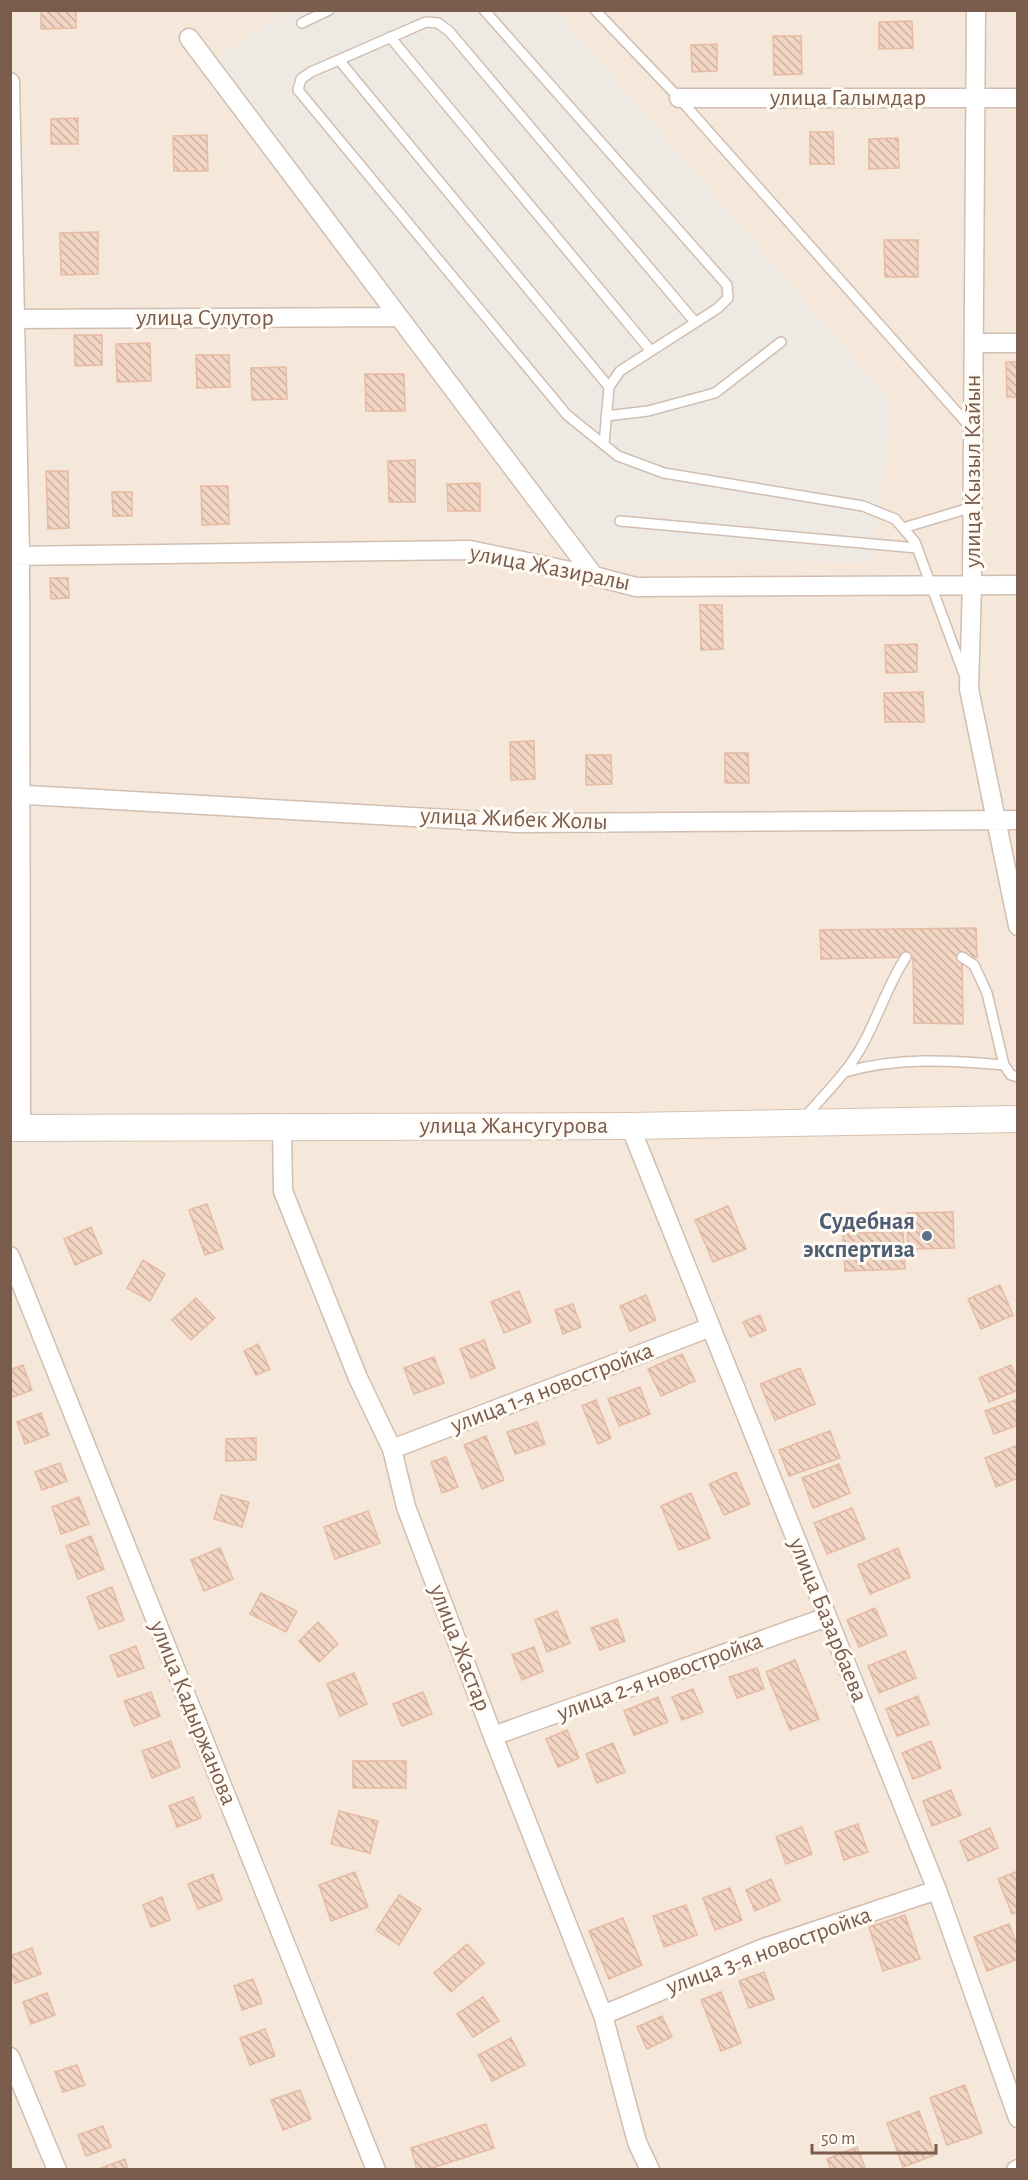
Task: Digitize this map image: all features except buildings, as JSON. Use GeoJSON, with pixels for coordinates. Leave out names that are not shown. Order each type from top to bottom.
{"type":"FeatureCollection","features":[{"type":"Feature","properties":{"kind":"main road","name":"улица Жансугурова"},"geometry":{"type":"LineString","coordinates":[[16,1128],[630,1126],[801,1121],[1017,1119]]}},
{"type":"Feature","properties":{"kind":"street","name":"улица Кызыл Кайын"},"geometry":{"type":"LineString","coordinates":[[976,10],[973,507],[969,689],[1017,926]]}},
{"type":"Feature","properties":{"kind":"street"},"geometry":{"type":"LineString","coordinates":[[189,38],[594,576]]}},
{"type":"Feature","properties":{"kind":"street"},"geometry":{"type":"LineString","coordinates":[[10,82],[15,556],[16,1128]]}},
{"type":"Feature","properties":{"kind":"street","name":"улица Галымдар"},"geometry":{"type":"LineString","coordinates":[[679,98],[1017,98]]}},
{"type":"Feature","properties":{"kind":"street","name":"улица Сулутор"},"geometry":{"type":"LineString","coordinates":[[13,319],[399,317]]}},
{"type":"Feature","properties":{"kind":"street"},"geometry":{"type":"LineString","coordinates":[[974,343],[1017,344]]}},
{"type":"Feature","properties":{"kind":"street","name":"улица Жазиралы"},"geometry":{"type":"LineString","coordinates":[[15,556],[470,550],[636,587],[1017,585]]}},
{"type":"Feature","properties":{"kind":"street","name":"улица Жибек Жолы"},"geometry":{"type":"LineString","coordinates":[[16,794],[519,823],[1017,820]]}},
{"type":"Feature","properties":{"kind":"street","name":"улица Базарбаева"},"geometry":{"type":"LineString","coordinates":[[630,1126],[937,1890],[1017,2118]]}},
{"type":"Feature","properties":{"kind":"street","name":"улица Жастар"},"geometry":{"type":"LineString","coordinates":[[282,1127],[283,1191],[358,1378],[392,1449],[406,1507],[603,2015],[637,2142],[650,2169]]}},
{"type":"Feature","properties":{"kind":"street","name":"улица Кадыржанова"},"geometry":{"type":"LineString","coordinates":[[10,1257],[376,2169]]}},
{"type":"Feature","properties":{"kind":"street","name":"улица 1-я новостройка"},"geometry":{"type":"LineString","coordinates":[[392,1449],[711,1327]]}},
{"type":"Feature","properties":{"kind":"street","name":"улица 2-я новостройка"},"geometry":{"type":"LineString","coordinates":[[494,1736],[827,1617]]}},
{"type":"Feature","properties":{"kind":"street","name":"улица 3-я новостройка"},"geometry":{"type":"LineString","coordinates":[[603,2015],[761,1949],[937,1890]]}},
{"type":"Feature","properties":{"kind":"street"},"geometry":{"type":"LineString","coordinates":[[10,2057],[57,2169]]}},
{"type":"Feature","properties":{"kind":"lane"},"geometry":{"type":"LineString","coordinates":[[302,23],[329,10]]}},
{"type":"Feature","properties":{"kind":"lane"},"geometry":{"type":"LineString","coordinates":[[484,10],[727,285],[728,298],[718,308],[620,371],[609,387],[604,444]]}},
{"type":"Feature","properties":{"kind":"lane"},"geometry":{"type":"LineString","coordinates":[[595,10],[679,98],[973,430]]}},
{"type":"Feature","properties":{"kind":"lane"},"geometry":{"type":"LineString","coordinates":[[695,322],[449,31],[438,23],[426,22],[311,72],[301,79],[298,90],[567,415],[618,456],[664,472],[863,506],[895,519],[915,542],[969,689]]}},
{"type":"Feature","properties":{"kind":"lane"},"geometry":{"type":"LineString","coordinates":[[390,37],[651,351]]}},
{"type":"Feature","properties":{"kind":"lane"},"geometry":{"type":"LineString","coordinates":[[339,60],[609,387]]}},
{"type":"Feature","properties":{"kind":"lane"},"geometry":{"type":"LineString","coordinates":[[606,416],[648,411],[715,393],[781,342]]}},
{"type":"Feature","properties":{"kind":"lane"},"geometry":{"type":"LineString","coordinates":[[903,528],[973,507]]}},
{"type":"Feature","properties":{"kind":"lane"},"geometry":{"type":"LineString","coordinates":[[620,521],[917,548]]}},
{"type":"Feature","properties":{"kind":"lane"},"geometry":{"type":"LineString","coordinates":[[801,1121],[844,1072],[863,1045],[893,978],[906,957]]}},
{"type":"Feature","properties":{"kind":"lane"},"geometry":{"type":"LineString","coordinates":[[962,957],[974,966],[987,993],[1004,1065],[1011,1075],[1017,1077]]}},
{"type":"Feature","properties":{"kind":"lane"},"geometry":{"type":"LineString","coordinates":[[844,1072],[873,1064],[917,1060],[1004,1065]]}},
{"type":"Feature","properties":{"kind":"shaded area"},"geometry":{"type":"Polygon","coordinates":[[[11,11],[1017,11],[1017,2169],[11,2170],[11,11]]]}},
{"type":"Feature","properties":{"kind":"shaded area"},"geometry":{"type":"Polygon","coordinates":[[[288,11],[557,11],[892,403],[872,562],[593,560],[217,57],[288,11]]]}},
{"type":"Feature","properties":{"kind":"place","name":"Судебная экспертиза"},"geometry":{"type":"Point","coordinates":[927,1236]}}]}
